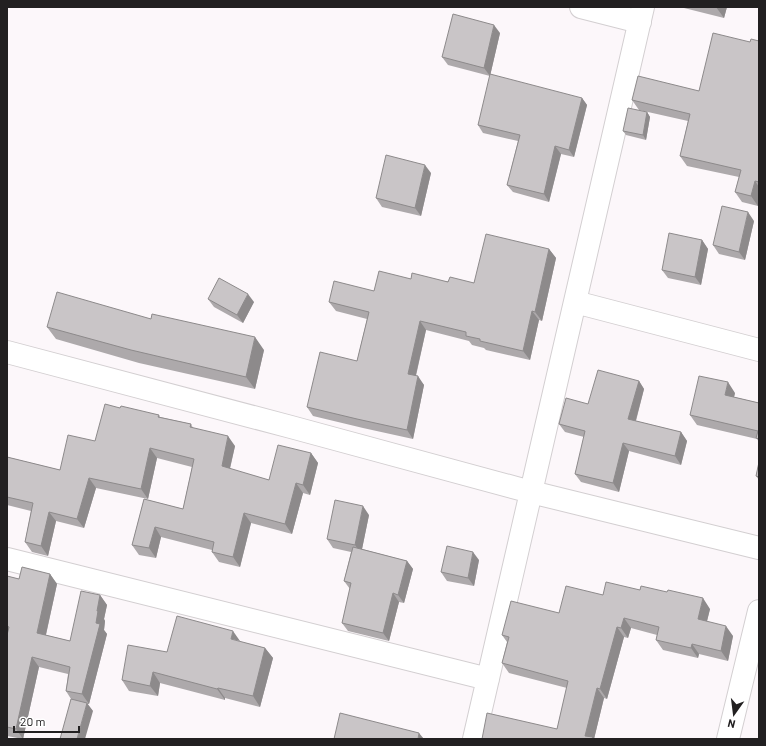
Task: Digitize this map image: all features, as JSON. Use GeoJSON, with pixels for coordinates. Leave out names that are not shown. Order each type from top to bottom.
{"type":"FeatureCollection","features":[{"type":"Feature","properties":{"kind":"street"},"geometry":{"type":"LineString","coordinates":[[474,739],[642,14],[581,7]]}},
{"type":"Feature","properties":{"kind":"street"},"geometry":{"type":"LineString","coordinates":[[575,302],[759,350]]}},
{"type":"Feature","properties":{"kind":"street"},"geometry":{"type":"LineString","coordinates":[[7,352],[531,492],[759,548]]}},
{"type":"Feature","properties":{"kind":"street"},"geometry":{"type":"LineString","coordinates":[[7,559],[488,679]]}},
{"type":"Feature","properties":{"kind":"street"},"geometry":{"type":"LineString","coordinates":[[734,738],[759,611]]}},
{"type":"Feature","properties":{"kind":"building"},"geometry":{"type":"Polygon","coordinates":[[[453,14],[494,25],[484,68],[442,57],[453,14]]]}},
{"type":"Feature","properties":{"kind":"building"},"geometry":{"type":"Polygon","coordinates":[[[713,33],[750,42],[751,39],[759,41],[759,182],[755,181],[751,196],[735,192],[741,170],[680,156],[690,114],[632,100],[638,76],[699,91],[713,33]]]}},
{"type":"Feature","properties":{"kind":"building"},"geometry":{"type":"Polygon","coordinates":[[[490,74],[582,98],[569,150],[555,146],[544,194],[507,185],[520,135],[478,125],[490,74]]]}},
{"type":"Feature","properties":{"kind":"building"},"geometry":{"type":"Polygon","coordinates":[[[628,108],[647,112],[643,135],[623,131],[628,108]]]}},
{"type":"Feature","properties":{"kind":"building"},"geometry":{"type":"Polygon","coordinates":[[[386,155],[425,165],[415,208],[376,198],[386,155]]]}},
{"type":"Feature","properties":{"kind":"building"},"geometry":{"type":"Polygon","coordinates":[[[722,206],[748,212],[739,252],[713,245],[722,206]]]}},
{"type":"Feature","properties":{"kind":"building"},"geometry":{"type":"Polygon","coordinates":[[[669,233],[702,240],[695,277],[662,270],[669,233]]]}},
{"type":"Feature","properties":{"kind":"building"},"geometry":{"type":"Polygon","coordinates":[[[486,234],[549,249],[535,312],[532,311],[523,351],[480,341],[480,339],[466,336],[466,332],[420,321],[408,374],[418,376],[407,430],[307,407],[320,352],[357,361],[369,312],[329,302],[334,281],[374,291],[379,271],[411,279],[412,273],[448,282],[450,277],[474,283],[486,234]]]}},
{"type":"Feature","properties":{"kind":"building"},"geometry":{"type":"Polygon","coordinates":[[[219,278],[248,294],[237,315],[208,299],[219,278]]]}},
{"type":"Feature","properties":{"kind":"building"},"geometry":{"type":"Polygon","coordinates":[[[57,292],[151,319],[152,314],[255,337],[246,377],[131,350],[47,327],[57,292]]]}},
{"type":"Feature","properties":{"kind":"building"},"geometry":{"type":"Polygon","coordinates":[[[598,370],[639,381],[628,419],[681,432],[675,456],[623,443],[613,483],[575,474],[585,431],[559,424],[566,398],[588,404],[598,370]]]}},
{"type":"Feature","properties":{"kind":"building"},"geometry":{"type":"Polygon","coordinates":[[[699,376],[728,382],[725,395],[759,403],[759,439],[756,438],[758,431],[690,415],[699,376]]]}},
{"type":"Feature","properties":{"kind":"building"},"geometry":{"type":"Polygon","coordinates":[[[105,404],[120,408],[121,406],[159,415],[158,417],[191,424],[190,427],[228,436],[222,466],[269,480],[278,445],[311,453],[303,485],[296,483],[285,524],[244,513],[233,557],[212,552],[214,542],[155,527],[149,548],[132,545],[144,499],[183,509],[194,459],[150,448],[141,489],[89,478],[77,519],[49,512],[41,546],[25,542],[33,503],[7,497],[7,457],[60,470],[68,435],[95,441],[105,404]]]}},
{"type":"Feature","properties":{"kind":"building"},"geometry":{"type":"Polygon","coordinates":[[[759,462],[759,477],[756,476],[759,462]]]}},
{"type":"Feature","properties":{"kind":"building"},"geometry":{"type":"Polygon","coordinates":[[[335,500],[363,506],[355,545],[327,539],[335,500]]]}},
{"type":"Feature","properties":{"kind":"building"},"geometry":{"type":"Polygon","coordinates":[[[447,546],[473,552],[468,578],[441,572],[447,546]]]}},
{"type":"Feature","properties":{"kind":"building"},"geometry":{"type":"Polygon","coordinates":[[[353,547],[407,561],[398,595],[393,593],[383,633],[342,623],[351,583],[344,581],[353,547]]]}},
{"type":"Feature","properties":{"kind":"building"},"geometry":{"type":"Polygon","coordinates":[[[22,567],[50,574],[37,633],[70,641],[81,591],[100,595],[96,623],[100,624],[82,694],[66,691],[70,667],[32,657],[16,729],[7,727],[7,635],[9,627],[7,626],[7,576],[19,579],[22,567]]]}},
{"type":"Feature","properties":{"kind":"building"},"geometry":{"type":"Polygon","coordinates":[[[606,582],[640,590],[641,586],[667,592],[668,590],[703,598],[698,619],[726,626],[721,651],[692,644],[691,648],[656,640],[659,627],[624,618],[621,628],[617,627],[600,689],[597,688],[585,736],[593,737],[592,739],[482,739],[487,713],[557,729],[568,681],[502,663],[509,637],[502,635],[511,601],[559,613],[566,586],[603,595],[606,582]]]}},
{"type":"Feature","properties":{"kind":"building"},"geometry":{"type":"Polygon","coordinates":[[[177,616],[233,631],[231,639],[265,648],[253,696],[217,689],[153,672],[150,686],[122,680],[128,645],[167,652],[177,616]]]}},
{"type":"Feature","properties":{"kind":"building"},"geometry":{"type":"Polygon","coordinates":[[[71,699],[87,703],[77,739],[60,739],[71,699]]]}},
{"type":"Feature","properties":{"kind":"building"},"geometry":{"type":"Polygon","coordinates":[[[340,713],[419,733],[418,739],[334,739],[340,713]]]}}]}
